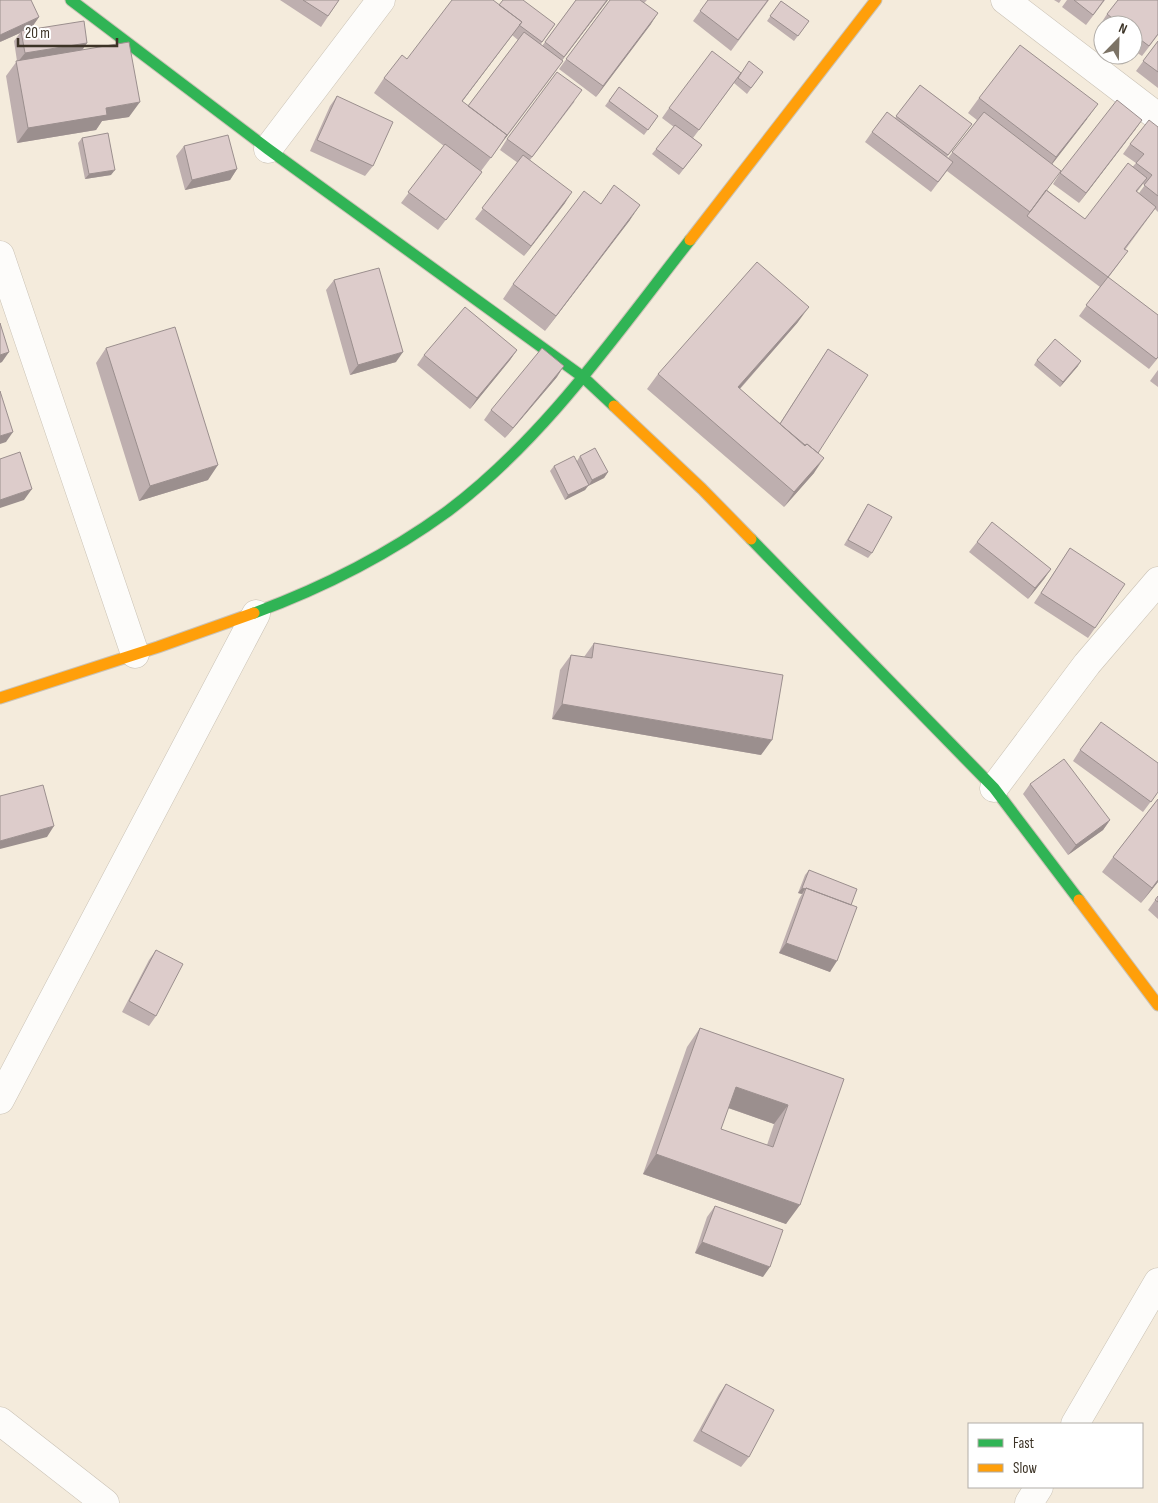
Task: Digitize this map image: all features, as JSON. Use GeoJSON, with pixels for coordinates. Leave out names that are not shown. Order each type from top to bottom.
{"type":"FeatureCollection","features":[{"type":"Feature","properties":{"kind":"street"},"geometry":{"type":"LineString","coordinates":[[71,0],[268,150],[583,377],[702,489],[994,788],[1158,1005]]}},
{"type":"Feature","properties":{"kind":"street"},"geometry":{"type":"LineString","coordinates":[[268,150],[381,0]]}},
{"type":"Feature","properties":{"kind":"street"},"geometry":{"type":"LineString","coordinates":[[0,698],[256,614],[365,563],[412,535],[451,507],[494,472],[583,377],[876,0]]}},
{"type":"Feature","properties":{"kind":"street"},"geometry":{"type":"LineString","coordinates":[[1005,0],[1158,117]]}},
{"type":"Feature","properties":{"kind":"street"},"geometry":{"type":"LineString","coordinates":[[0,255],[135,654]]}},
{"type":"Feature","properties":{"kind":"street"},"geometry":{"type":"LineString","coordinates":[[994,788],[1088,664],[1158,581]]}},
{"type":"Feature","properties":{"kind":"street"},"geometry":{"type":"LineString","coordinates":[[0,1100],[256,614]]}},
{"type":"Feature","properties":{"kind":"street"},"geometry":{"type":"LineString","coordinates":[[1076,1423],[1158,1282]]}},
{"type":"Feature","properties":{"kind":"street"},"geometry":{"type":"LineString","coordinates":[[0,1421],[105,1503]]}},
{"type":"Feature","properties":{"kind":"street"},"geometry":{"type":"LineString","coordinates":[[1029,1503],[1038,1488]]}},
{"type":"Feature","properties":{"kind":"building"},"geometry":{"type":"Polygon","coordinates":[[[0,0],[31,0],[39,17],[0,35],[0,0]]]}},
{"type":"Feature","properties":{"kind":"building"},"geometry":{"type":"Polygon","coordinates":[[[303,0],[339,0],[328,16],[303,0]]]}},
{"type":"Feature","properties":{"kind":"building"},"geometry":{"type":"Polygon","coordinates":[[[452,0],[493,0],[522,22],[462,101],[507,135],[491,158],[384,78],[402,55],[407,59],[452,0]]]}},
{"type":"Feature","properties":{"kind":"building"},"geometry":{"type":"Polygon","coordinates":[[[503,0],[523,0],[555,24],[542,42],[519,25],[522,22],[499,5],[503,0]]]}},
{"type":"Feature","properties":{"kind":"building"},"geometry":{"type":"Polygon","coordinates":[[[576,0],[607,0],[564,57],[545,42],[576,0]]]}},
{"type":"Feature","properties":{"kind":"building"},"geometry":{"type":"Polygon","coordinates":[[[610,0],[640,0],[658,13],[603,86],[566,59],[610,0]]]}},
{"type":"Feature","properties":{"kind":"building"},"geometry":{"type":"Polygon","coordinates":[[[708,0],[768,0],[738,40],[700,11],[708,0]]]}},
{"type":"Feature","properties":{"kind":"building"},"geometry":{"type":"Polygon","coordinates":[[[1074,0],[1104,0],[1093,15],[1074,0]]]}},
{"type":"Feature","properties":{"kind":"building"},"geometry":{"type":"Polygon","coordinates":[[[1118,0],[1158,0],[1158,34],[1149,46],[1143,42],[1143,15],[1107,14],[1118,0]]]}},
{"type":"Feature","properties":{"kind":"building"},"geometry":{"type":"Polygon","coordinates":[[[781,1],[809,21],[798,36],[770,16],[781,1]]]}},
{"type":"Feature","properties":{"kind":"building"},"geometry":{"type":"Polygon","coordinates":[[[84,21],[87,43],[25,53],[21,31],[84,21]]]}},
{"type":"Feature","properties":{"kind":"building"},"geometry":{"type":"Polygon","coordinates":[[[524,32],[563,61],[505,138],[507,135],[468,106],[524,32]]]}},
{"type":"Feature","properties":{"kind":"building"},"geometry":{"type":"Polygon","coordinates":[[[1158,41],[1158,72],[1143,61],[1158,41]]]}},
{"type":"Feature","properties":{"kind":"building"},"geometry":{"type":"Polygon","coordinates":[[[129,42],[140,102],[106,108],[107,115],[28,128],[16,61],[129,42]]]}},
{"type":"Feature","properties":{"kind":"building"},"geometry":{"type":"Polygon","coordinates":[[[1020,45],[1098,104],[1056,157],[979,98],[1020,45]]]}},
{"type":"Feature","properties":{"kind":"building"},"geometry":{"type":"Polygon","coordinates":[[[712,51],[741,73],[699,130],[669,108],[712,51]]]}},
{"type":"Feature","properties":{"kind":"building"},"geometry":{"type":"Polygon","coordinates":[[[749,61],[763,72],[751,88],[738,78],[749,61]]]}},
{"type":"Feature","properties":{"kind":"building"},"geometry":{"type":"Polygon","coordinates":[[[557,72],[582,90],[532,157],[507,139],[557,72]]]}},
{"type":"Feature","properties":{"kind":"building"},"geometry":{"type":"Polygon","coordinates":[[[920,85],[972,124],[948,155],[896,116],[920,85]]]}},
{"type":"Feature","properties":{"kind":"building"},"geometry":{"type":"Polygon","coordinates":[[[619,87],[658,116],[648,130],[609,101],[619,87]]]}},
{"type":"Feature","properties":{"kind":"building"},"geometry":{"type":"Polygon","coordinates":[[[337,96],[393,122],[373,166],[317,140],[337,96]]]}},
{"type":"Feature","properties":{"kind":"building"},"geometry":{"type":"Polygon","coordinates":[[[1117,100],[1142,120],[1086,193],[1060,173],[1117,100]]]}},
{"type":"Feature","properties":{"kind":"building"},"geometry":{"type":"Polygon","coordinates":[[[887,112],[953,162],[938,182],[872,132],[887,112]]]}},
{"type":"Feature","properties":{"kind":"building"},"geometry":{"type":"Polygon","coordinates":[[[984,112],[1061,171],[1030,212],[952,152],[984,112]]]}},
{"type":"Feature","properties":{"kind":"building"},"geometry":{"type":"Polygon","coordinates":[[[1149,120],[1158,127],[1158,196],[1144,185],[1152,175],[1136,163],[1144,154],[1130,144],[1149,120]]]}},
{"type":"Feature","properties":{"kind":"building"},"geometry":{"type":"Polygon","coordinates":[[[675,125],[702,145],[683,169],[656,149],[675,125]]]}},
{"type":"Feature","properties":{"kind":"building"},"geometry":{"type":"Polygon","coordinates":[[[108,133],[115,170],[89,174],[82,138],[108,133]]]}},
{"type":"Feature","properties":{"kind":"building"},"geometry":{"type":"Polygon","coordinates":[[[228,135],[237,169],[192,180],[184,146],[228,135]]]}},
{"type":"Feature","properties":{"kind":"building"},"geometry":{"type":"Polygon","coordinates":[[[445,144],[482,172],[446,220],[408,192],[445,144]]]}},
{"type":"Feature","properties":{"kind":"building"},"geometry":{"type":"Polygon","coordinates":[[[523,155],[572,192],[531,246],[482,208],[523,155]]]}},
{"type":"Feature","properties":{"kind":"building"},"geometry":{"type":"Polygon","coordinates":[[[1128,163],[1147,178],[1136,191],[1156,207],[1124,249],[1128,251],[1108,277],[1027,216],[1046,190],[1085,219],[1128,163]]]}},
{"type":"Feature","properties":{"kind":"building"},"geometry":{"type":"Polygon","coordinates":[[[614,185],[640,205],[556,316],[513,284],[584,191],[601,204],[614,185]]]}},
{"type":"Feature","properties":{"kind":"building"},"geometry":{"type":"Polygon","coordinates":[[[757,262],[809,307],[738,387],[805,446],[807,444],[824,458],[794,492],[658,374],[757,262]]]}},
{"type":"Feature","properties":{"kind":"building"},"geometry":{"type":"Polygon","coordinates":[[[379,268],[403,352],[358,365],[334,280],[379,268]]]}},
{"type":"Feature","properties":{"kind":"building"},"geometry":{"type":"Polygon","coordinates":[[[1108,277],[1158,315],[1158,357],[1156,359],[1086,305],[1108,277]]]}},
{"type":"Feature","properties":{"kind":"building"},"geometry":{"type":"Polygon","coordinates":[[[465,307],[517,350],[477,398],[424,355],[465,307]]]}},
{"type":"Feature","properties":{"kind":"building"},"geometry":{"type":"Polygon","coordinates":[[[0,323],[9,352],[0,355],[0,323]]]}},
{"type":"Feature","properties":{"kind":"building"},"geometry":{"type":"Polygon","coordinates":[[[175,327],[218,465],[150,486],[106,348],[175,327]]]}},
{"type":"Feature","properties":{"kind":"building"},"geometry":{"type":"Polygon","coordinates":[[[1055,339],[1081,361],[1063,382],[1037,360],[1055,339]]]}},
{"type":"Feature","properties":{"kind":"building"},"geometry":{"type":"Polygon","coordinates":[[[542,348],[564,366],[513,428],[491,410],[542,348]]]}},
{"type":"Feature","properties":{"kind":"building"},"geometry":{"type":"Polygon","coordinates":[[[828,349],[868,375],[818,453],[807,444],[805,445],[780,424],[828,349]]]}},
{"type":"Feature","properties":{"kind":"building"},"geometry":{"type":"Polygon","coordinates":[[[0,391],[13,432],[0,436],[0,391]]]}},
{"type":"Feature","properties":{"kind":"building"},"geometry":{"type":"Polygon","coordinates":[[[595,448],[608,472],[592,480],[580,456],[595,448]]]}},
{"type":"Feature","properties":{"kind":"building"},"geometry":{"type":"Polygon","coordinates":[[[20,452],[32,489],[0,500],[0,459],[20,452]]]}},
{"type":"Feature","properties":{"kind":"building"},"geometry":{"type":"Polygon","coordinates":[[[574,456],[589,485],[568,495],[554,466],[574,456]]]}},
{"type":"Feature","properties":{"kind":"building"},"geometry":{"type":"Polygon","coordinates":[[[868,504],[892,517],[872,553],[848,540],[868,504]]]}},
{"type":"Feature","properties":{"kind":"building"},"geometry":{"type":"Polygon","coordinates":[[[992,522],[1051,569],[1035,588],[977,542],[992,522]]]}},
{"type":"Feature","properties":{"kind":"building"},"geometry":{"type":"Polygon","coordinates":[[[1070,548],[1125,584],[1095,628],[1041,593],[1070,548]]]}},
{"type":"Feature","properties":{"kind":"building"},"geometry":{"type":"Polygon","coordinates":[[[594,643],[783,675],[772,740],[562,704],[571,655],[592,658],[594,643]]]}},
{"type":"Feature","properties":{"kind":"building"},"geometry":{"type":"Polygon","coordinates":[[[1101,722],[1158,763],[1158,792],[1151,802],[1080,750],[1101,722]]]}},
{"type":"Feature","properties":{"kind":"building"},"geometry":{"type":"Polygon","coordinates":[[[1064,759],[1110,820],[1076,845],[1030,784],[1064,759]]]}},
{"type":"Feature","properties":{"kind":"building"},"geometry":{"type":"Polygon","coordinates":[[[43,785],[54,826],[0,841],[0,796],[43,785]]]}},
{"type":"Feature","properties":{"kind":"building"},"geometry":{"type":"Polygon","coordinates":[[[1158,799],[1158,880],[1152,888],[1113,857],[1158,799]]]}},
{"type":"Feature","properties":{"kind":"building"},"geometry":{"type":"Polygon","coordinates":[[[809,870],[857,889],[851,905],[802,888],[809,870]]]}},
{"type":"Feature","properties":{"kind":"building"},"geometry":{"type":"Polygon","coordinates":[[[806,888],[857,907],[837,961],[786,943],[806,888]]]}},
{"type":"Feature","properties":{"kind":"building"},"geometry":{"type":"Polygon","coordinates":[[[156,950],[183,964],[156,1016],[129,1001],[156,950]]]}},
{"type":"Feature","properties":{"kind":"building"},"geometry":{"type":"Polygon","coordinates":[[[700,1028],[844,1079],[800,1205],[656,1154],[700,1028]],[[736,1087],[721,1129],[773,1147],[788,1105],[736,1087]]]}},
{"type":"Feature","properties":{"kind":"building"},"geometry":{"type":"Polygon","coordinates":[[[715,1206],[783,1230],[770,1267],[702,1242],[715,1206]]]}},
{"type":"Feature","properties":{"kind":"building"},"geometry":{"type":"Polygon","coordinates":[[[726,1384],[774,1410],[749,1457],[701,1431],[726,1384]]]}},
{"type":"Feature","properties":{"kind":"traffic: fast"},"geometry":{"type":"LineString","coordinates":[[71,0],[268,149],[583,377],[614,406]]}},
{"type":"Feature","properties":{"kind":"traffic: fast"},"geometry":{"type":"LineString","coordinates":[[254,613],[305,593],[379,556],[426,527],[483,482],[548,418],[578,383],[690,240]]}},
{"type":"Feature","properties":{"kind":"traffic: fast"},"geometry":{"type":"LineString","coordinates":[[751,539],[994,788],[1079,900]]}},
{"type":"Feature","properties":{"kind":"traffic: slow"},"geometry":{"type":"LineString","coordinates":[[690,240],[876,0]]}},
{"type":"Feature","properties":{"kind":"traffic: slow"},"geometry":{"type":"LineString","coordinates":[[614,406],[702,489],[751,539]]}},
{"type":"Feature","properties":{"kind":"traffic: slow"},"geometry":{"type":"LineString","coordinates":[[0,698],[158,647],[254,613]]}},
{"type":"Feature","properties":{"kind":"traffic: slow"},"geometry":{"type":"LineString","coordinates":[[1079,900],[1158,1005]]}}]}
